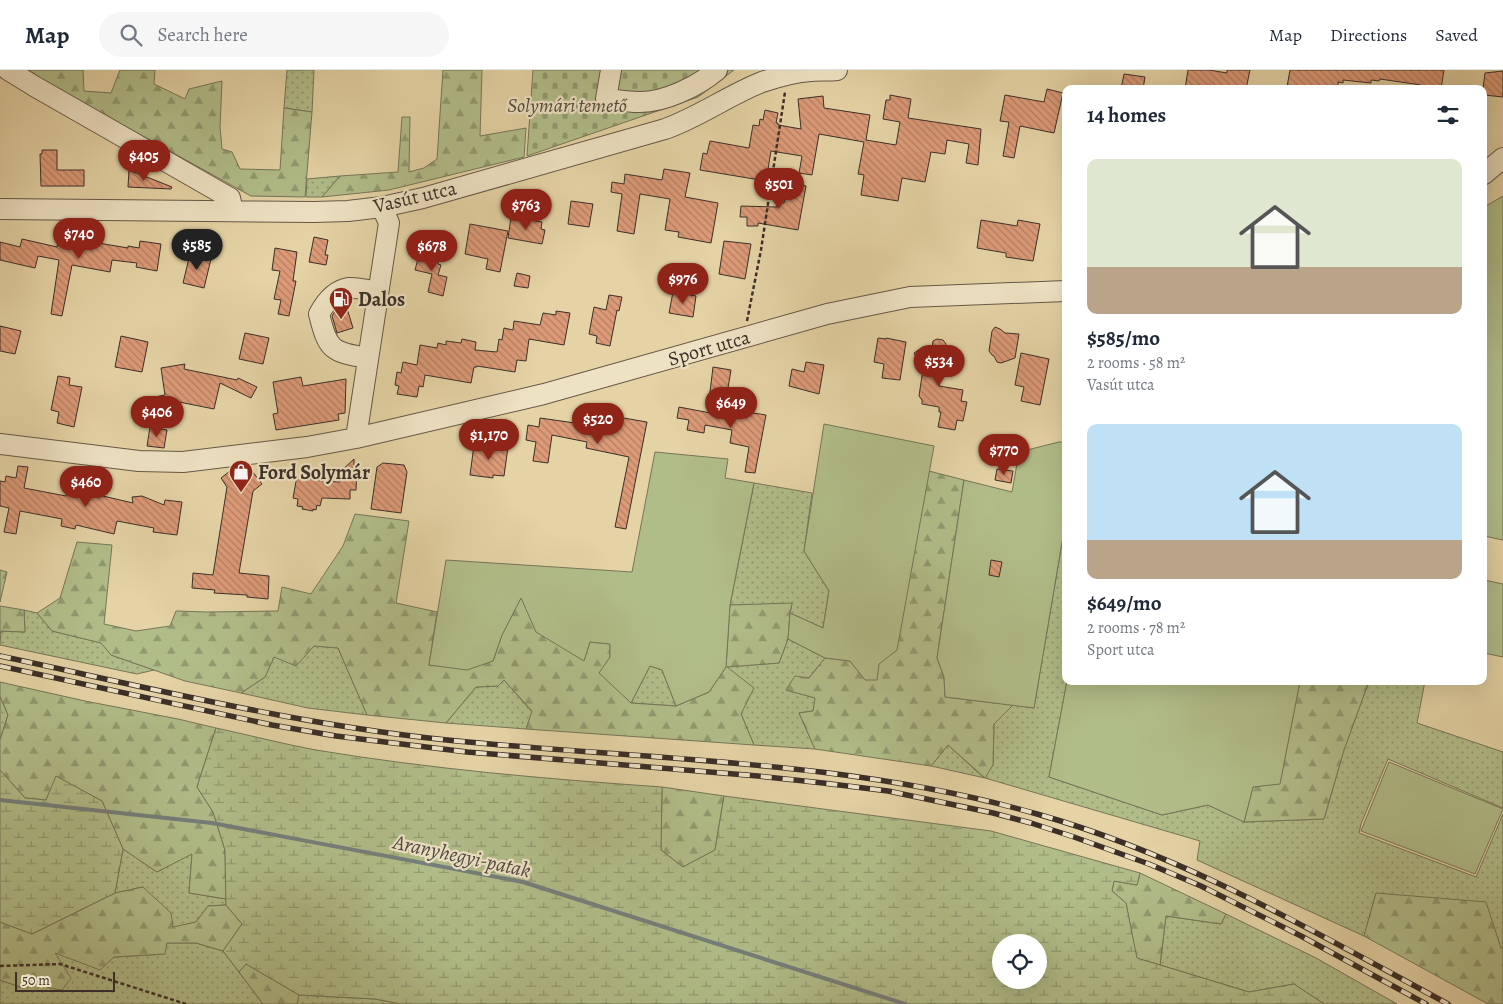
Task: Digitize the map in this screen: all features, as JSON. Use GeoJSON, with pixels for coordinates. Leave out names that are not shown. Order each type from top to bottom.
{"type":"FeatureCollection","features":[{"type":"Feature","properties":{"kind":"street"},"geometry":{"type":"LineString","coordinates":[[8,70],[230,198],[233,211]]}},
{"type":"Feature","properties":{"kind":"street"},"geometry":{"type":"LineString","coordinates":[[611,70],[606,99],[640,103],[660,99],[685,90],[703,81],[717,70]]}},
{"type":"Feature","properties":{"kind":"street","name":"Vasút utca"},"geometry":{"type":"LineString","coordinates":[[0,209],[348,212],[382,207],[441,193],[682,123],[761,83],[782,76],[807,71],[838,70]]}},
{"type":"Feature","properties":{"kind":"street"},"geometry":{"type":"LineString","coordinates":[[1487,171],[1503,158]]}},
{"type":"Feature","properties":{"kind":"street"},"geometry":{"type":"LineString","coordinates":[[356,438],[389,223],[382,207]]}},
{"type":"Feature","properties":{"kind":"street"},"geometry":{"type":"LineString","coordinates":[[368,358],[351,355],[333,348],[325,337],[318,314],[335,294],[349,288],[378,292]]}},
{"type":"Feature","properties":{"kind":"street","name":"Sport utca"},"geometry":{"type":"LineString","coordinates":[[0,444],[139,461],[183,462],[307,447],[356,438],[544,394],[827,314],[910,297],[1062,291]]}},
{"type":"Feature","properties":{"kind":"path"},"geometry":{"type":"LineString","coordinates":[[746,338],[745,333],[765,224],[785,88]]}},
{"type":"Feature","properties":{"kind":"path"},"geometry":{"type":"LineString","coordinates":[[0,966],[60,964],[186,1004]]}},
{"type":"Feature","properties":{"kind":"green space"},"geometry":{"type":"Polygon","coordinates":[[[23,70],[83,70],[84,91],[111,93],[120,70],[155,70],[154,84],[185,99],[189,89],[222,81],[220,127],[222,149],[232,152],[240,169],[280,170],[284,108],[312,112],[305,197],[251,196],[23,70]]]}},
{"type":"Feature","properties":{"kind":"green space"},"geometry":{"type":"Polygon","coordinates":[[[287,70],[314,70],[312,112],[284,108],[287,70]]]}},
{"type":"Feature","properties":{"kind":"green space"},"geometry":{"type":"Polygon","coordinates":[[[443,70],[482,70],[480,136],[526,128],[524,157],[389,190],[322,197],[340,176],[398,172],[402,117],[410,117],[409,172],[424,168],[437,159],[443,70]]]}},
{"type":"Feature","properties":{"kind":"green space","name":"Solymári temető"},"geometry":{"type":"Polygon","coordinates":[[[533,70],[734,70],[698,97],[527,156],[533,70]]]}},
{"type":"Feature","properties":{"kind":"green space"},"geometry":{"type":"Polygon","coordinates":[[[340,176],[322,197],[306,197],[307,179],[340,176]]]}},
{"type":"Feature","properties":{"kind":"green space"},"geometry":{"type":"Polygon","coordinates":[[[1503,196],[1503,540],[1487,537],[1487,205],[1503,196]]]}},
{"type":"Feature","properties":{"kind":"green space"},"geometry":{"type":"Polygon","coordinates":[[[824,424],[934,446],[897,650],[879,664],[877,680],[865,680],[850,661],[825,658],[788,639],[790,613],[823,628],[829,591],[804,551],[824,424]]]}},
{"type":"Feature","properties":{"kind":"green space"},"geometry":{"type":"Polygon","coordinates":[[[1062,442],[1062,543],[1034,708],[945,697],[944,677],[937,658],[964,480],[1012,492],[1019,452],[1062,442]]]}},
{"type":"Feature","properties":{"kind":"green space"},"geometry":{"type":"Polygon","coordinates":[[[655,452],[728,459],[725,478],[754,483],[730,605],[726,667],[709,692],[676,706],[662,670],[650,666],[631,703],[599,673],[610,657],[610,644],[590,642],[584,661],[536,632],[521,598],[502,635],[493,661],[467,670],[429,665],[446,560],[632,572],[655,452]]]}},
{"type":"Feature","properties":{"kind":"green space"},"geometry":{"type":"Polygon","coordinates":[[[929,471],[964,480],[937,658],[944,677],[945,697],[1013,705],[994,724],[993,765],[985,778],[948,745],[931,766],[815,749],[799,713],[813,711],[815,698],[786,690],[795,676],[809,678],[825,658],[850,661],[865,680],[879,664],[929,471]]]}},
{"type":"Feature","properties":{"kind":"green space"},"geometry":{"type":"Polygon","coordinates":[[[754,483],[812,493],[804,551],[829,591],[823,628],[790,613],[792,604],[730,605],[754,483]]]}},
{"type":"Feature","properties":{"kind":"green space"},"geometry":{"type":"Polygon","coordinates":[[[355,514],[409,521],[396,603],[437,612],[429,665],[493,661],[502,635],[521,597],[584,660],[590,642],[610,644],[610,657],[631,703],[676,706],[709,692],[726,667],[730,605],[792,603],[788,639],[779,663],[727,667],[754,688],[741,714],[754,745],[526,729],[532,711],[504,680],[498,686],[476,687],[446,723],[367,715],[338,648],[314,646],[296,666],[274,657],[265,677],[241,693],[185,681],[111,655],[101,643],[52,631],[37,613],[60,598],[77,542],[112,545],[104,624],[136,631],[170,626],[176,611],[278,611],[282,587],[311,594],[343,546],[355,514]]]}},
{"type":"Feature","properties":{"kind":"green space"},"geometry":{"type":"Polygon","coordinates":[[[1062,543],[1062,685],[1066,685],[1049,777],[1162,815],[1208,805],[1244,822],[1324,819],[1344,750],[1368,685],[1424,685],[1417,723],[1503,752],[1503,808],[1388,759],[1359,833],[1476,877],[1503,814],[1503,949],[1376,893],[1364,936],[1197,860],[1200,841],[984,778],[993,765],[994,724],[1013,705],[1034,708],[1062,543]]]}},
{"type":"Feature","properties":{"kind":"green space"},"geometry":{"type":"Polygon","coordinates":[[[0,570],[7,572],[0,602],[0,570]]]}},
{"type":"Feature","properties":{"kind":"green space"},"geometry":{"type":"Polygon","coordinates":[[[1487,581],[1503,584],[1503,657],[1487,654],[1487,581]]]}},
{"type":"Feature","properties":{"kind":"green space"},"geometry":{"type":"Polygon","coordinates":[[[0,606],[24,610],[25,632],[1,631],[0,634],[0,606]]]}},
{"type":"Feature","properties":{"kind":"green space"},"geometry":{"type":"Polygon","coordinates":[[[24,610],[37,613],[52,631],[102,643],[111,655],[154,670],[137,674],[0,645],[1,631],[25,632],[24,610]]]}},
{"type":"Feature","properties":{"kind":"green space"},"geometry":{"type":"Polygon","coordinates":[[[788,639],[825,658],[809,678],[787,690],[816,698],[813,711],[799,713],[815,749],[754,745],[741,714],[726,667],[779,663],[788,639]]]}},
{"type":"Feature","properties":{"kind":"green space"},"geometry":{"type":"Polygon","coordinates":[[[314,646],[338,648],[367,715],[308,708],[241,693],[265,677],[274,657],[314,646]]]}},
{"type":"Feature","properties":{"kind":"green space"},"geometry":{"type":"Polygon","coordinates":[[[650,666],[662,670],[676,706],[631,703],[650,666]]]}},
{"type":"Feature","properties":{"kind":"green space"},"geometry":{"type":"Polygon","coordinates":[[[504,680],[532,712],[526,729],[446,723],[476,687],[498,686],[504,680]]]}},
{"type":"Feature","properties":{"kind":"green space"},"geometry":{"type":"Polygon","coordinates":[[[0,682],[216,728],[197,787],[213,812],[225,850],[226,899],[189,893],[192,854],[157,872],[123,849],[102,801],[57,777],[46,800],[25,798],[0,770],[0,740],[8,715],[0,696],[0,682]]]}},
{"type":"Feature","properties":{"kind":"green space"},"geometry":{"type":"Polygon","coordinates":[[[1066,685],[1299,685],[1280,784],[1253,787],[1244,822],[1208,805],[1162,815],[1049,777],[1066,685]]]}},
{"type":"Feature","properties":{"kind":"green space"},"geometry":{"type":"Polygon","coordinates":[[[1299,685],[1368,685],[1344,750],[1324,819],[1244,822],[1253,787],[1280,783],[1299,685]]]}},
{"type":"Feature","properties":{"kind":"green space"},"geometry":{"type":"Polygon","coordinates":[[[0,696],[8,715],[0,740],[0,696]]]}},
{"type":"Feature","properties":{"kind":"green space"},"geometry":{"type":"Polygon","coordinates":[[[216,728],[316,750],[402,763],[532,777],[662,787],[661,850],[683,867],[715,850],[724,796],[991,831],[1140,873],[1137,885],[1114,881],[1112,891],[1126,903],[1137,958],[1249,992],[1294,984],[1324,1004],[401,1004],[375,999],[299,995],[246,964],[239,972],[223,951],[242,924],[226,905],[225,850],[213,812],[197,787],[216,728]]]}},
{"type":"Feature","properties":{"kind":"green space"},"geometry":{"type":"Polygon","coordinates":[[[948,745],[984,778],[931,766],[948,745]]]}},
{"type":"Feature","properties":{"kind":"green space"},"geometry":{"type":"Polygon","coordinates":[[[1389,762],[1503,809],[1475,874],[1361,831],[1389,762]]]}},
{"type":"Feature","properties":{"kind":"green space"},"geometry":{"type":"Polygon","coordinates":[[[0,770],[25,798],[46,800],[56,776],[102,801],[123,849],[115,893],[32,934],[0,922],[0,770]]]}},
{"type":"Feature","properties":{"kind":"green space"},"geometry":{"type":"Polygon","coordinates":[[[662,787],[724,796],[715,850],[683,867],[661,850],[662,787]]]}},
{"type":"Feature","properties":{"kind":"green space"},"geometry":{"type":"Polygon","coordinates":[[[123,849],[157,872],[192,853],[189,893],[226,899],[226,905],[208,906],[196,922],[172,928],[143,887],[115,893],[123,849]]]}},
{"type":"Feature","properties":{"kind":"green space"},"geometry":{"type":"Polygon","coordinates":[[[1140,873],[1226,914],[1221,924],[1166,916],[1160,965],[1136,958],[1126,903],[1112,891],[1114,881],[1137,885],[1140,873]]]}},
{"type":"Feature","properties":{"kind":"green space"},"geometry":{"type":"Polygon","coordinates":[[[143,887],[171,913],[173,927],[196,922],[208,906],[226,905],[242,924],[223,951],[196,943],[167,943],[165,954],[114,957],[100,970],[55,953],[71,978],[62,990],[49,988],[41,976],[23,988],[0,980],[0,922],[32,934],[115,893],[143,887]]]}},
{"type":"Feature","properties":{"kind":"green space"},"geometry":{"type":"Polygon","coordinates":[[[1376,893],[1486,902],[1501,948],[1503,949],[1503,1004],[1488,1004],[1364,936],[1376,893]]]}},
{"type":"Feature","properties":{"kind":"green space"},"geometry":{"type":"Polygon","coordinates":[[[1226,914],[1316,958],[1397,1004],[1324,1004],[1294,984],[1249,992],[1160,965],[1166,916],[1221,924],[1226,914]]]}},
{"type":"Feature","properties":{"kind":"green space"},"geometry":{"type":"Polygon","coordinates":[[[166,943],[196,943],[223,951],[263,1004],[0,1004],[0,980],[23,988],[54,952],[114,957],[164,954],[166,943]]]}},
{"type":"Feature","properties":{"kind":"green space"},"geometry":{"type":"Polygon","coordinates":[[[246,964],[299,995],[297,1004],[263,1004],[239,972],[246,964]]]}},
{"type":"Feature","properties":{"kind":"green space"},"geometry":{"type":"Polygon","coordinates":[[[299,995],[375,999],[401,1004],[297,1004],[299,995]]]}},
{"type":"Feature","properties":{"kind":"building"},"geometry":{"type":"Polygon","coordinates":[[[1188,70],[1209,70],[1227,73],[1227,70],[1250,70],[1247,85],[1186,85],[1188,70]]]}},
{"type":"Feature","properties":{"kind":"building"},"geometry":{"type":"Polygon","coordinates":[[[1290,70],[1444,70],[1442,85],[1421,85],[1380,79],[1379,81],[1371,80],[1371,83],[1343,80],[1343,83],[1338,82],[1338,85],[1287,85],[1290,70]]]}},
{"type":"Feature","properties":{"kind":"building"},"geometry":{"type":"Polygon","coordinates":[[[1503,71],[1503,97],[1487,95],[1487,85],[1484,85],[1485,73],[1503,71]]]}},
{"type":"Feature","properties":{"kind":"building"},"geometry":{"type":"Polygon","coordinates":[[[1124,74],[1145,77],[1144,85],[1122,85],[1124,74]]]}},
{"type":"Feature","properties":{"kind":"building"},"geometry":{"type":"Polygon","coordinates":[[[1047,89],[1062,93],[1054,133],[1020,126],[1014,158],[1003,156],[1009,122],[1000,121],[1005,95],[1044,102],[1047,89]]]}},
{"type":"Feature","properties":{"kind":"building"},"geometry":{"type":"Polygon","coordinates":[[[890,95],[911,99],[908,118],[981,129],[978,165],[966,163],[969,144],[947,140],[945,154],[931,152],[925,182],[902,178],[898,201],[861,195],[864,175],[858,174],[864,142],[819,134],[812,175],[799,173],[802,156],[771,151],[766,181],[700,170],[703,153],[707,154],[710,141],[749,148],[753,125],[759,126],[760,119],[763,120],[765,110],[778,113],[776,123],[778,125],[801,129],[798,99],[823,96],[824,108],[870,115],[866,140],[896,145],[900,122],[883,119],[886,100],[890,100],[890,95]]]}},
{"type":"Feature","properties":{"kind":"building"},"geometry":{"type":"Polygon","coordinates":[[[42,150],[57,150],[57,170],[84,170],[84,186],[41,186],[40,154],[42,154],[42,150]]]}},
{"type":"Feature","properties":{"kind":"building"},"geometry":{"type":"Polygon","coordinates":[[[664,169],[690,173],[685,197],[718,203],[711,243],[678,237],[679,232],[665,230],[670,199],[640,194],[634,234],[617,231],[622,194],[611,192],[612,182],[624,184],[625,174],[662,180],[664,169]]]}},
{"type":"Feature","properties":{"kind":"building"},"geometry":{"type":"Polygon","coordinates":[[[129,170],[172,187],[171,189],[128,187],[129,170]]]}},
{"type":"Feature","properties":{"kind":"building"},"geometry":{"type":"Polygon","coordinates":[[[788,182],[806,186],[798,230],[758,223],[758,226],[747,226],[747,217],[740,217],[741,206],[777,207],[777,202],[784,203],[788,182]]]}},
{"type":"Feature","properties":{"kind":"building"},"geometry":{"type":"Polygon","coordinates":[[[571,201],[593,204],[589,227],[568,224],[571,201]]]}},
{"type":"Feature","properties":{"kind":"building"},"geometry":{"type":"Polygon","coordinates":[[[511,217],[542,222],[541,229],[545,230],[542,244],[508,238],[511,217]]]}},
{"type":"Feature","properties":{"kind":"building"},"geometry":{"type":"Polygon","coordinates":[[[981,220],[1017,226],[1018,220],[1040,224],[1033,261],[1006,257],[1006,253],[977,248],[981,220]]]}},
{"type":"Feature","properties":{"kind":"building"},"geometry":{"type":"Polygon","coordinates":[[[470,224],[508,231],[500,272],[486,269],[488,259],[465,254],[470,224]]]}},
{"type":"Feature","properties":{"kind":"building"},"geometry":{"type":"Polygon","coordinates":[[[63,237],[128,248],[128,246],[139,248],[140,241],[161,244],[157,271],[136,267],[137,263],[112,260],[110,272],[72,265],[62,316],[51,314],[59,260],[38,256],[35,268],[0,260],[0,242],[20,247],[22,239],[57,247],[58,243],[62,244],[63,237]]]}},
{"type":"Feature","properties":{"kind":"building"},"geometry":{"type":"Polygon","coordinates":[[[314,237],[328,240],[325,255],[328,255],[326,265],[309,262],[314,237]]]}},
{"type":"Feature","properties":{"kind":"building"},"geometry":{"type":"Polygon","coordinates":[[[724,241],[751,244],[745,279],[719,274],[724,241]]]}},
{"type":"Feature","properties":{"kind":"building"},"geometry":{"type":"Polygon","coordinates":[[[275,248],[297,252],[293,281],[296,281],[289,316],[278,314],[281,300],[274,299],[280,271],[272,270],[275,248]]]}},
{"type":"Feature","properties":{"kind":"building"},"geometry":{"type":"Polygon","coordinates":[[[420,251],[439,255],[438,264],[441,265],[438,275],[447,277],[443,296],[428,292],[432,274],[415,270],[420,251]]]}},
{"type":"Feature","properties":{"kind":"building"},"geometry":{"type":"Polygon","coordinates":[[[190,254],[211,259],[204,288],[183,283],[190,254]]]}},
{"type":"Feature","properties":{"kind":"building"},"geometry":{"type":"Polygon","coordinates":[[[517,273],[530,276],[528,288],[514,286],[517,273]]]}},
{"type":"Feature","properties":{"kind":"building"},"geometry":{"type":"Polygon","coordinates":[[[673,292],[696,296],[693,317],[669,313],[673,292]]]}},
{"type":"Feature","properties":{"kind":"building"},"geometry":{"type":"Polygon","coordinates":[[[609,295],[622,297],[619,311],[617,310],[610,346],[596,343],[597,336],[589,334],[594,307],[606,310],[609,295]]]}},
{"type":"Feature","properties":{"kind":"building"},"geometry":{"type":"Polygon","coordinates":[[[346,305],[353,328],[337,333],[332,316],[337,308],[346,305]]]}},
{"type":"Feature","properties":{"kind":"building"},"geometry":{"type":"Polygon","coordinates":[[[556,311],[570,313],[564,345],[529,339],[526,361],[517,360],[515,372],[477,366],[474,367],[471,383],[425,375],[423,387],[419,386],[417,397],[397,394],[399,386],[395,385],[397,372],[401,373],[403,362],[417,365],[420,345],[437,348],[438,343],[446,345],[446,341],[461,343],[462,339],[476,342],[475,350],[497,352],[499,339],[502,340],[504,328],[513,330],[514,321],[540,325],[543,313],[556,315],[556,311]]]}},
{"type":"Feature","properties":{"kind":"building"},"geometry":{"type":"Polygon","coordinates":[[[0,326],[21,331],[15,354],[0,351],[0,326]]]}},
{"type":"Feature","properties":{"kind":"building"},"geometry":{"type":"Polygon","coordinates":[[[995,327],[1005,333],[1019,334],[1015,358],[1001,363],[997,362],[989,351],[992,331],[995,327]]]}},
{"type":"Feature","properties":{"kind":"building"},"geometry":{"type":"Polygon","coordinates":[[[245,333],[269,338],[263,364],[239,359],[245,333]]]}},
{"type":"Feature","properties":{"kind":"building"},"geometry":{"type":"Polygon","coordinates":[[[121,336],[148,342],[142,372],[115,367],[121,336]]]}},
{"type":"Feature","properties":{"kind":"building"},"geometry":{"type":"Polygon","coordinates":[[[878,338],[906,342],[900,380],[882,378],[884,364],[874,362],[878,338]]]}},
{"type":"Feature","properties":{"kind":"building"},"geometry":{"type":"Polygon","coordinates":[[[937,339],[943,340],[946,344],[939,386],[963,390],[961,401],[967,402],[963,421],[957,420],[955,430],[938,427],[941,412],[939,412],[939,407],[922,404],[919,396],[923,369],[914,353],[923,347],[932,348],[933,341],[937,339]]]}},
{"type":"Feature","properties":{"kind":"building"},"geometry":{"type":"Polygon","coordinates":[[[1021,353],[1049,359],[1040,405],[1021,401],[1024,387],[1015,385],[1021,353]]]}},
{"type":"Feature","properties":{"kind":"building"},"geometry":{"type":"Polygon","coordinates":[[[806,362],[824,365],[819,394],[789,386],[792,369],[804,372],[806,362]]]}},
{"type":"Feature","properties":{"kind":"building"},"geometry":{"type":"Polygon","coordinates":[[[185,364],[184,369],[237,380],[238,378],[257,387],[251,398],[220,383],[214,409],[179,402],[177,408],[144,399],[165,395],[161,368],[185,364]]]}},
{"type":"Feature","properties":{"kind":"building"},"geometry":{"type":"Polygon","coordinates":[[[713,367],[731,370],[727,394],[710,392],[713,367]]]}},
{"type":"Feature","properties":{"kind":"building"},"geometry":{"type":"Polygon","coordinates":[[[58,376],[70,378],[69,385],[82,387],[74,427],[57,423],[59,412],[51,410],[58,376]]]}},
{"type":"Feature","properties":{"kind":"building"},"geometry":{"type":"Polygon","coordinates":[[[301,377],[303,386],[346,379],[345,413],[338,414],[339,420],[276,430],[273,414],[278,413],[273,382],[301,377]]]}},
{"type":"Feature","properties":{"kind":"building"},"geometry":{"type":"Polygon","coordinates":[[[586,406],[601,409],[600,414],[647,422],[626,529],[615,527],[629,457],[586,448],[587,442],[552,435],[548,463],[533,461],[536,442],[526,440],[528,425],[539,427],[540,418],[582,424],[586,406]]]}},
{"type":"Feature","properties":{"kind":"building"},"geometry":{"type":"Polygon","coordinates":[[[679,407],[721,415],[722,408],[766,415],[755,473],[745,472],[749,447],[730,443],[732,430],[705,425],[704,433],[687,430],[689,420],[677,418],[679,407]]]}},
{"type":"Feature","properties":{"kind":"building"},"geometry":{"type":"Polygon","coordinates":[[[150,427],[167,430],[164,448],[147,446],[150,427]]]}},
{"type":"Feature","properties":{"kind":"building"},"geometry":{"type":"Polygon","coordinates":[[[490,444],[508,447],[504,476],[493,475],[493,478],[470,475],[474,445],[489,447],[490,444]]]}},
{"type":"Feature","properties":{"kind":"building"},"geometry":{"type":"Polygon","coordinates":[[[354,459],[354,468],[357,468],[356,490],[350,490],[350,499],[322,498],[320,506],[317,505],[316,510],[313,509],[313,511],[297,506],[298,499],[293,498],[297,476],[321,481],[340,482],[341,471],[354,459]]]}},
{"type":"Feature","properties":{"kind":"building"},"geometry":{"type":"Polygon","coordinates":[[[383,463],[404,465],[407,472],[401,513],[371,509],[377,467],[383,463]]]}},
{"type":"Feature","properties":{"kind":"building"},"geometry":{"type":"Polygon","coordinates":[[[18,466],[28,467],[24,488],[66,496],[71,484],[91,488],[90,493],[133,503],[132,497],[142,496],[164,505],[165,500],[182,502],[177,535],[153,532],[154,528],[117,521],[114,534],[76,525],[75,529],[61,526],[62,519],[20,511],[16,534],[4,532],[9,508],[0,506],[0,481],[5,482],[6,476],[16,478],[18,466]]]}},
{"type":"Feature","properties":{"kind":"building"},"geometry":{"type":"Polygon","coordinates":[[[234,468],[243,478],[252,471],[262,484],[253,491],[239,573],[269,576],[268,599],[247,597],[247,595],[214,593],[215,590],[192,588],[193,573],[213,575],[227,487],[221,478],[234,468]]]}},
{"type":"Feature","properties":{"kind":"building"},"geometry":{"type":"Polygon","coordinates":[[[997,469],[1013,471],[1011,483],[995,480],[997,469]]]}},
{"type":"Feature","properties":{"kind":"building"},"geometry":{"type":"Polygon","coordinates":[[[991,560],[1002,562],[999,577],[989,575],[991,560]]]}},
{"type":"Feature","properties":{"kind":"waterway","name":"Aranyhegyi-patak"},"geometry":{"type":"LineString","coordinates":[[0,800],[212,823],[523,882],[905,1004]]}},
{"type":"Feature","properties":{"kind":"railway"},"geometry":{"type":"LineString","coordinates":[[0,656],[233,706],[409,736],[754,765],[897,783],[967,796],[1037,814],[1091,831],[1196,873],[1298,923],[1448,1004]]}},
{"type":"Feature","properties":{"kind":"railway"},"geometry":{"type":"LineString","coordinates":[[0,666],[272,725],[336,736],[467,752],[823,783],[888,791],[993,813],[1074,837],[1149,864],[1201,886],[1301,936],[1426,1004]]}},
{"type":"Feature","properties":{"kind":"place","name":"Dalos"},"geometry":{"type":"Point","coordinates":[341,320]}},
{"type":"Feature","properties":{"kind":"place","name":"Ford Solymár"},"geometry":{"type":"Point","coordinates":[241,493]}}]}
